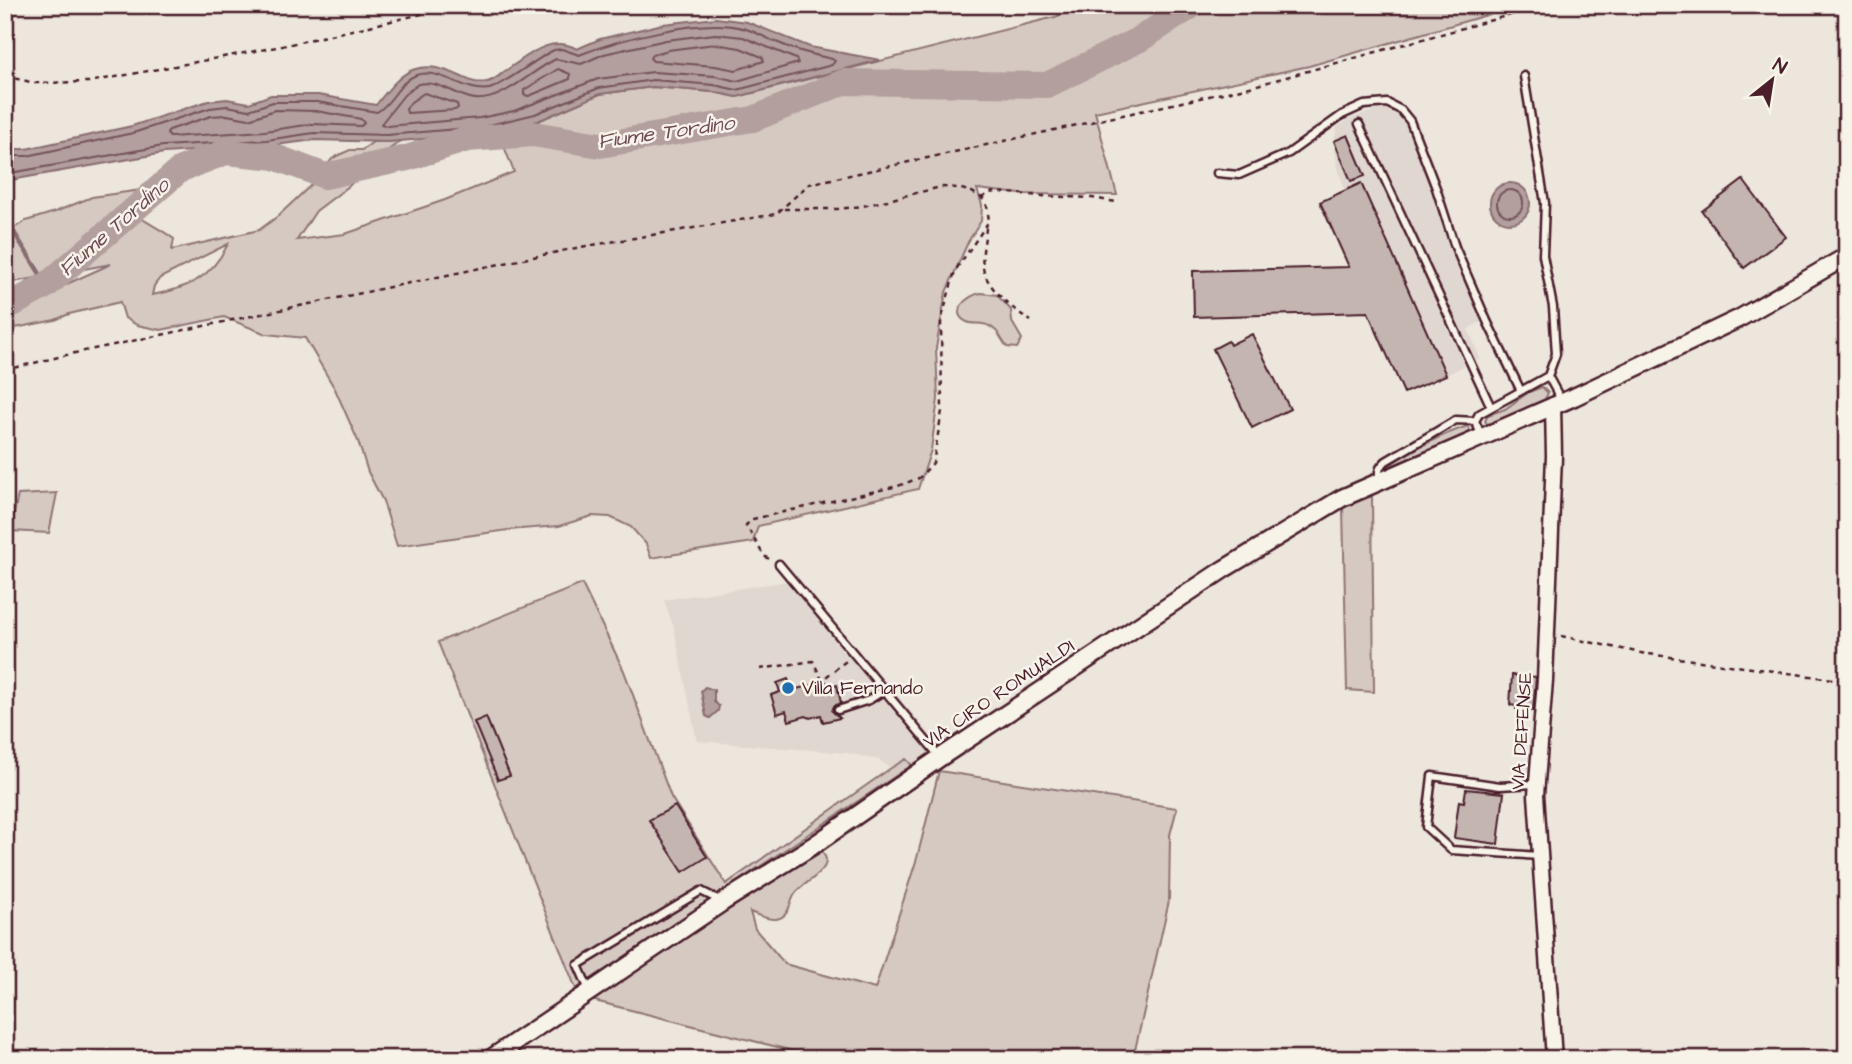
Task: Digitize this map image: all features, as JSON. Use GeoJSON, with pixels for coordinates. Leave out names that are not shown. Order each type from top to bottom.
{"type":"FeatureCollection","features":[{"type":"Feature","properties":{"kind":"main road","name":"VIA CIRO ROMUALDI"},"geometry":{"type":"LineString","coordinates":[[489,1059],[514,1052],[590,992],[723,902],[814,845],[1224,569],[1342,498],[1558,403],[1740,318],[1847,256]]}},
{"type":"Feature","properties":{"kind":"street","name":"VIA DEFENSE"},"geometry":{"type":"LineString","coordinates":[[1554,1059],[1537,784],[1558,403]]}},
{"type":"Feature","properties":{"kind":"lane"},"geometry":{"type":"LineString","coordinates":[[1524,76],[1545,203],[1544,255],[1553,307],[1556,354],[1548,376],[1558,403]]}},
{"type":"Feature","properties":{"kind":"lane"},"geometry":{"type":"LineString","coordinates":[[1217,173],[1239,175],[1289,153],[1342,116],[1364,105],[1387,103],[1401,110],[1410,121],[1455,247],[1521,391]]}},
{"type":"Feature","properties":{"kind":"lane"},"geometry":{"type":"LineString","coordinates":[[1359,124],[1491,407]]}},
{"type":"Feature","properties":{"kind":"lane"},"geometry":{"type":"LineString","coordinates":[[1475,421],[1479,414],[1548,376]]}},
{"type":"Feature","properties":{"kind":"lane"},"geometry":{"type":"LineString","coordinates":[[1380,481],[1378,473],[1386,461],[1456,420],[1475,421]]}},
{"type":"Feature","properties":{"kind":"lane"},"geometry":{"type":"LineString","coordinates":[[1475,421],[1482,436]]}},
{"type":"Feature","properties":{"kind":"lane"},"geometry":{"type":"LineString","coordinates":[[779,564],[941,757]]}},
{"type":"Feature","properties":{"kind":"lane"},"geometry":{"type":"LineString","coordinates":[[838,710],[869,700],[883,691]]}},
{"type":"Feature","properties":{"kind":"lane"},"geometry":{"type":"LineString","coordinates":[[1537,784],[1500,786],[1433,776],[1426,827],[1451,850],[1540,856]]}},
{"type":"Feature","properties":{"kind":"lane"},"geometry":{"type":"LineString","coordinates":[[590,992],[578,965],[701,891],[723,902]]}},
{"type":"Feature","properties":{"kind":"path"},"geometry":{"type":"LineString","coordinates":[[5,76],[35,83],[89,82],[282,46],[461,5]]}},
{"type":"Feature","properties":{"kind":"path"},"geometry":{"type":"LineString","coordinates":[[5,370],[88,350],[568,250],[776,214],[809,184],[1250,87],[1546,5]]}},
{"type":"Feature","properties":{"kind":"path"},"geometry":{"type":"LineString","coordinates":[[781,209],[863,206],[941,187],[958,188],[982,198],[987,206],[989,221],[983,254],[985,274],[1008,305],[1031,321]]}},
{"type":"Feature","properties":{"kind":"path"},"geometry":{"type":"LineString","coordinates":[[982,198],[989,193],[999,192],[1116,202]]}},
{"type":"Feature","properties":{"kind":"path"},"geometry":{"type":"LineString","coordinates":[[779,564],[764,556],[751,535],[746,526],[753,519],[898,486],[919,478],[933,463],[942,411],[941,321],[955,271],[987,224]]}},
{"type":"Feature","properties":{"kind":"path"},"geometry":{"type":"LineString","coordinates":[[1547,634],[1641,653],[1847,681]]}},
{"type":"Feature","properties":{"kind":"path"},"geometry":{"type":"LineString","coordinates":[[760,669],[813,661],[822,680],[854,655]]}},
{"type":"Feature","properties":{"kind":"shaded area"},"geometry":{"type":"Polygon","coordinates":[[[1087,5],[1522,5],[1309,66],[1095,112],[1117,195],[1020,194],[977,189],[982,205],[981,221],[968,242],[946,292],[936,348],[938,399],[931,450],[918,489],[758,526],[753,542],[651,558],[646,544],[631,527],[610,517],[592,516],[559,526],[508,530],[397,546],[383,501],[368,472],[358,441],[335,389],[305,338],[266,334],[224,317],[161,330],[137,325],[125,318],[120,302],[55,320],[5,330],[5,312],[111,264],[14,282],[5,269],[5,233],[26,221],[92,197],[141,190],[128,201],[127,208],[174,239],[172,250],[259,230],[310,186],[332,159],[350,150],[362,150],[373,142],[401,141],[374,160],[349,186],[316,211],[297,240],[345,234],[445,200],[514,172],[498,131],[538,121],[600,94],[653,87],[713,92],[737,97],[1055,17],[1087,5]],[[228,244],[160,278],[152,295],[198,280],[221,256],[228,244]]]}},
{"type":"Feature","properties":{"kind":"shaded area"},"geometry":{"type":"Polygon","coordinates":[[[1386,107],[1398,112],[1407,127],[1483,321],[1468,329],[1480,358],[1446,375],[1362,183],[1345,190],[1337,165],[1334,141],[1337,127],[1351,118],[1386,107]]]}},
{"type":"Feature","properties":{"kind":"shaded area"},"geometry":{"type":"Polygon","coordinates":[[[981,293],[997,295],[1011,310],[1012,322],[1022,339],[1017,348],[1007,347],[992,328],[967,322],[959,314],[965,301],[981,293]]]}},
{"type":"Feature","properties":{"kind":"shaded area"},"geometry":{"type":"Polygon","coordinates":[[[1542,387],[1548,393],[1544,401],[1494,423],[1487,424],[1485,421],[1488,415],[1505,409],[1529,392],[1542,387]]]}},
{"type":"Feature","properties":{"kind":"shaded area"},"geometry":{"type":"Polygon","coordinates":[[[1468,426],[1470,431],[1467,434],[1386,468],[1425,444],[1468,426]]]}},
{"type":"Feature","properties":{"kind":"shaded area"},"geometry":{"type":"Polygon","coordinates":[[[57,493],[49,533],[10,531],[18,495],[57,493]]]}},
{"type":"Feature","properties":{"kind":"shaded area"},"geometry":{"type":"Polygon","coordinates":[[[1372,496],[1374,692],[1347,690],[1343,507],[1372,496]]]}},
{"type":"Feature","properties":{"kind":"shaded area","name":"Villa Fernando"},"geometry":{"type":"Polygon","coordinates":[[[799,581],[940,746],[912,765],[906,759],[891,768],[879,760],[848,753],[697,741],[674,628],[664,600],[799,581]]]}},
{"type":"Feature","properties":{"kind":"shaded area"},"geometry":{"type":"Polygon","coordinates":[[[582,584],[624,671],[671,797],[726,884],[891,768],[906,759],[912,765],[576,989],[438,642],[582,584]]]}},
{"type":"Feature","properties":{"kind":"shaded area"},"geometry":{"type":"Polygon","coordinates":[[[939,771],[1177,808],[1170,835],[1169,901],[1133,1059],[825,1059],[591,1000],[820,849],[826,862],[823,868],[795,894],[787,913],[781,918],[770,919],[750,912],[755,929],[785,964],[875,989],[917,858],[939,771]]]}},
{"type":"Feature","properties":{"kind":"water"},"geometry":{"type":"Polygon","coordinates":[[[716,18],[747,22],[810,47],[880,60],[737,97],[713,92],[653,87],[600,94],[538,121],[482,134],[388,142],[315,140],[164,153],[5,181],[5,149],[26,149],[132,126],[208,101],[227,99],[249,103],[271,95],[318,95],[376,105],[403,75],[422,67],[446,71],[474,82],[487,82],[548,45],[567,45],[577,49],[600,39],[663,24],[716,18]]]}},
{"type":"Feature","properties":{"kind":"water"},"geometry":{"type":"Polygon","coordinates":[[[1510,183],[1518,184],[1524,189],[1529,195],[1529,211],[1524,217],[1518,222],[1510,223],[1502,222],[1496,217],[1491,211],[1490,203],[1491,195],[1496,189],[1502,184],[1510,183]]]}},
{"type":"Feature","properties":{"kind":"water"},"geometry":{"type":"Polygon","coordinates":[[[705,687],[714,690],[714,702],[719,706],[718,711],[710,718],[706,716],[701,691],[705,687]]]}},
{"type":"Feature","properties":{"kind":"building"},"geometry":{"type":"Polygon","coordinates":[[[1348,135],[1365,176],[1351,181],[1334,141],[1348,135]]]}},
{"type":"Feature","properties":{"kind":"building"},"geometry":{"type":"Polygon","coordinates":[[[1743,180],[1786,237],[1744,268],[1702,211],[1743,180]]]}},
{"type":"Feature","properties":{"kind":"building"},"geometry":{"type":"Polygon","coordinates":[[[1361,183],[1446,375],[1404,393],[1368,312],[1194,317],[1193,271],[1349,267],[1320,202],[1361,183]]]}},
{"type":"Feature","properties":{"kind":"building"},"geometry":{"type":"Polygon","coordinates":[[[1252,334],[1290,409],[1252,428],[1213,349],[1228,341],[1230,345],[1252,334]]]}},
{"type":"Feature","properties":{"kind":"building"},"geometry":{"type":"Polygon","coordinates":[[[1512,675],[1536,677],[1533,711],[1516,709],[1516,706],[1510,705],[1512,675]]]}},
{"type":"Feature","properties":{"kind":"building"},"geometry":{"type":"Polygon","coordinates":[[[788,679],[792,690],[826,682],[827,688],[837,685],[841,703],[834,706],[832,711],[840,718],[823,722],[821,715],[789,721],[786,711],[777,714],[771,695],[780,692],[777,683],[788,679]]]}},
{"type":"Feature","properties":{"kind":"building"},"geometry":{"type":"Polygon","coordinates":[[[486,717],[510,776],[498,780],[474,722],[486,717]]]}},
{"type":"Feature","properties":{"kind":"building"},"geometry":{"type":"Polygon","coordinates":[[[1466,789],[1504,793],[1498,844],[1454,838],[1459,801],[1464,802],[1466,789]]]}},
{"type":"Feature","properties":{"kind":"building"},"geometry":{"type":"Polygon","coordinates":[[[675,806],[707,857],[683,872],[649,820],[675,806]]]}},
{"type":"Feature","properties":{"kind":"waterway","name":"Fiume Tordino"},"geometry":{"type":"LineString","coordinates":[[5,308],[47,285],[181,169],[226,152],[275,157],[325,176],[407,158],[467,139],[533,134],[600,145],[753,119],[844,82],[1047,85],[1140,39],[1193,5]]}},
{"type":"Feature","properties":{"kind":"waterway"},"geometry":{"type":"LineString","coordinates":[[5,218],[47,285]]}},
{"type":"Feature","properties":{"kind":"place","name":"Villa Fernando"},"geometry":{"type":"Point","coordinates":[788,688]}}]}
